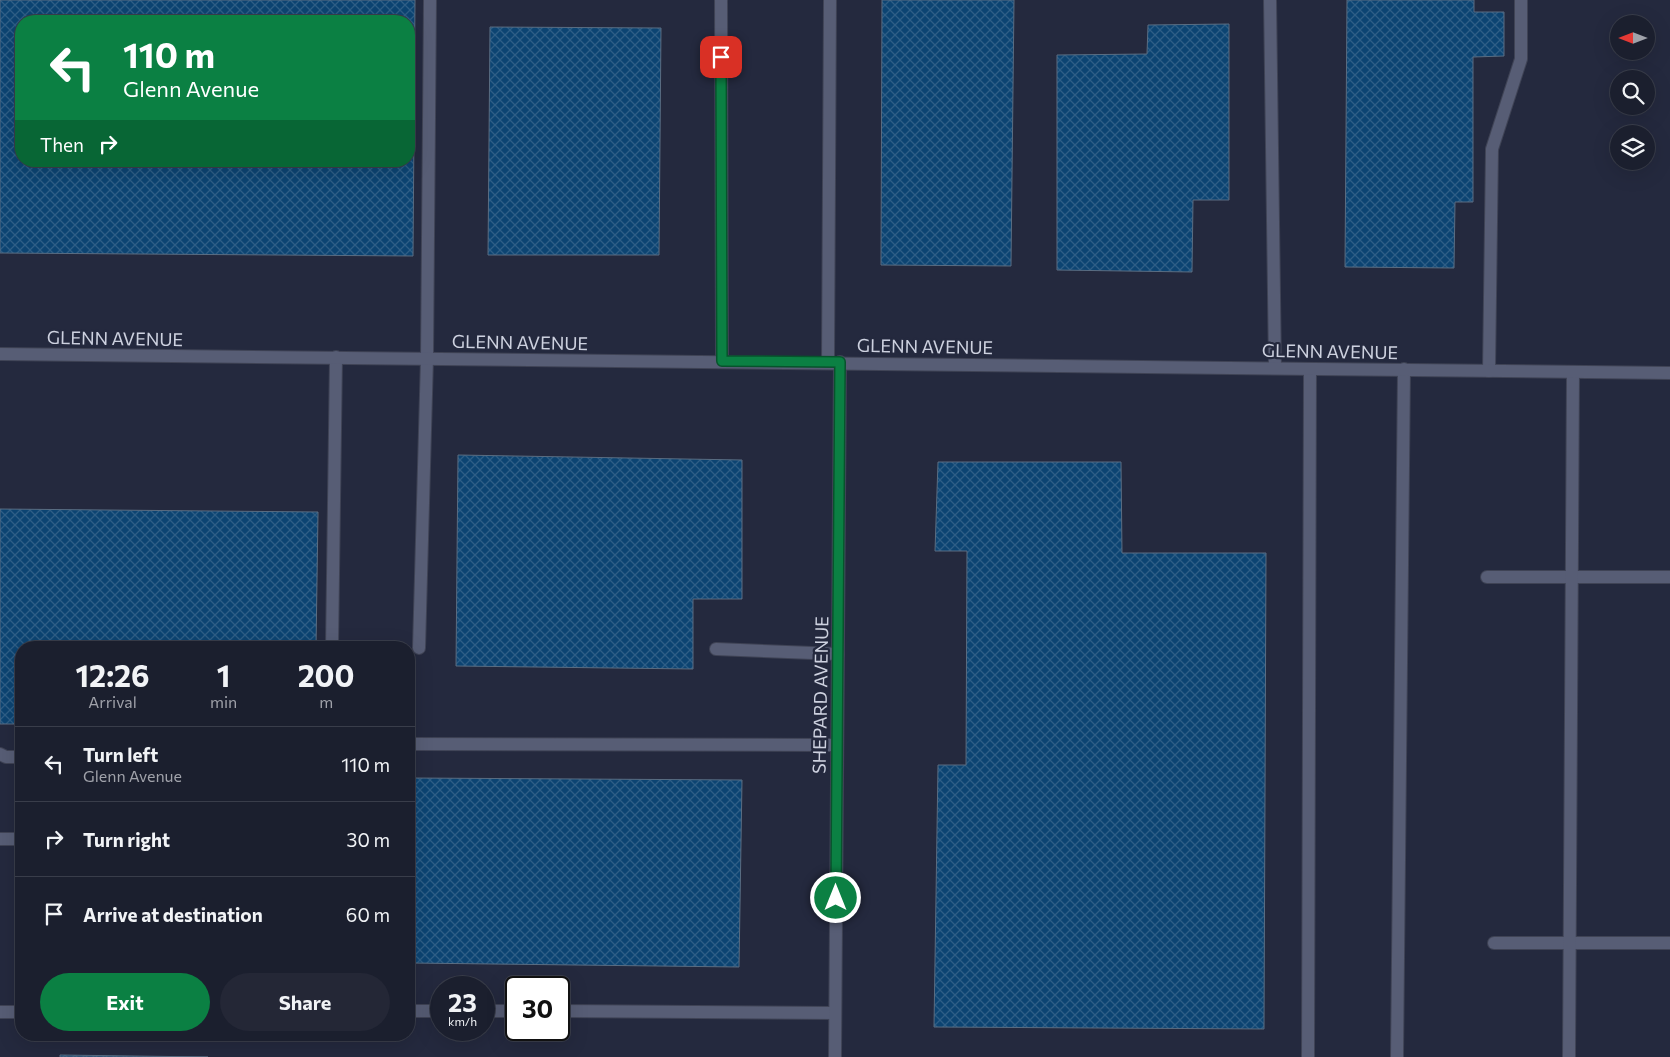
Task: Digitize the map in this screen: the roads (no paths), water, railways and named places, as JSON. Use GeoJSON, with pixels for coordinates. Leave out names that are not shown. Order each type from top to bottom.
{"type":"FeatureCollection","features":[{"type":"Feature","properties":{"kind":"street"},"geometry":{"type":"LineString","coordinates":[[419,648],[427,358],[430,0]]}},
{"type":"Feature","properties":{"kind":"street"},"geometry":{"type":"LineString","coordinates":[[721,0],[722,361]]}},
{"type":"Feature","properties":{"kind":"street","name":"SHEPARD AVENUE"},"geometry":{"type":"LineString","coordinates":[[830,0],[838,654],[835,1057]]}},
{"type":"Feature","properties":{"kind":"street"},"geometry":{"type":"LineString","coordinates":[[1270,0],[1275,368]]}},
{"type":"Feature","properties":{"kind":"street"},"geometry":{"type":"LineString","coordinates":[[1489,370],[1492,149],[1521,58],[1521,0]]}},
{"type":"Feature","properties":{"kind":"street","name":"GLENN AVENUE"},"geometry":{"type":"LineString","coordinates":[[0,354],[1670,373]]}},
{"type":"Feature","properties":{"kind":"street"},"geometry":{"type":"LineString","coordinates":[[332,641],[336,357]]}},
{"type":"Feature","properties":{"kind":"street"},"geometry":{"type":"LineString","coordinates":[[1308,1057],[1310,369]]}},
{"type":"Feature","properties":{"kind":"street"},"geometry":{"type":"LineString","coordinates":[[1397,1057],[1404,369]]}},
{"type":"Feature","properties":{"kind":"street"},"geometry":{"type":"LineString","coordinates":[[1569,1057],[1573,372]]}},
{"type":"Feature","properties":{"kind":"street"},"geometry":{"type":"LineString","coordinates":[[1487,577],[1670,577]]}},
{"type":"Feature","properties":{"kind":"street"},"geometry":{"type":"LineString","coordinates":[[716,649],[838,654]]}},
{"type":"Feature","properties":{"kind":"street"},"geometry":{"type":"LineString","coordinates":[[415,744],[837,745]]}},
{"type":"Feature","properties":{"kind":"street"},"geometry":{"type":"LineString","coordinates":[[0,754],[6,757],[15,757]]}},
{"type":"Feature","properties":{"kind":"street"},"geometry":{"type":"LineString","coordinates":[[0,838],[15,839]]}},
{"type":"Feature","properties":{"kind":"street"},"geometry":{"type":"LineString","coordinates":[[1494,943],[1670,943]]}},
{"type":"Feature","properties":{"kind":"street"},"geometry":{"type":"LineString","coordinates":[[415,1011],[430,1011]]}},
{"type":"Feature","properties":{"kind":"street"},"geometry":{"type":"LineString","coordinates":[[570,1011],[835,1013]]}},
{"type":"Feature","properties":{"kind":"street"},"geometry":{"type":"LineString","coordinates":[[0,1012],[15,1012]]}}]}
